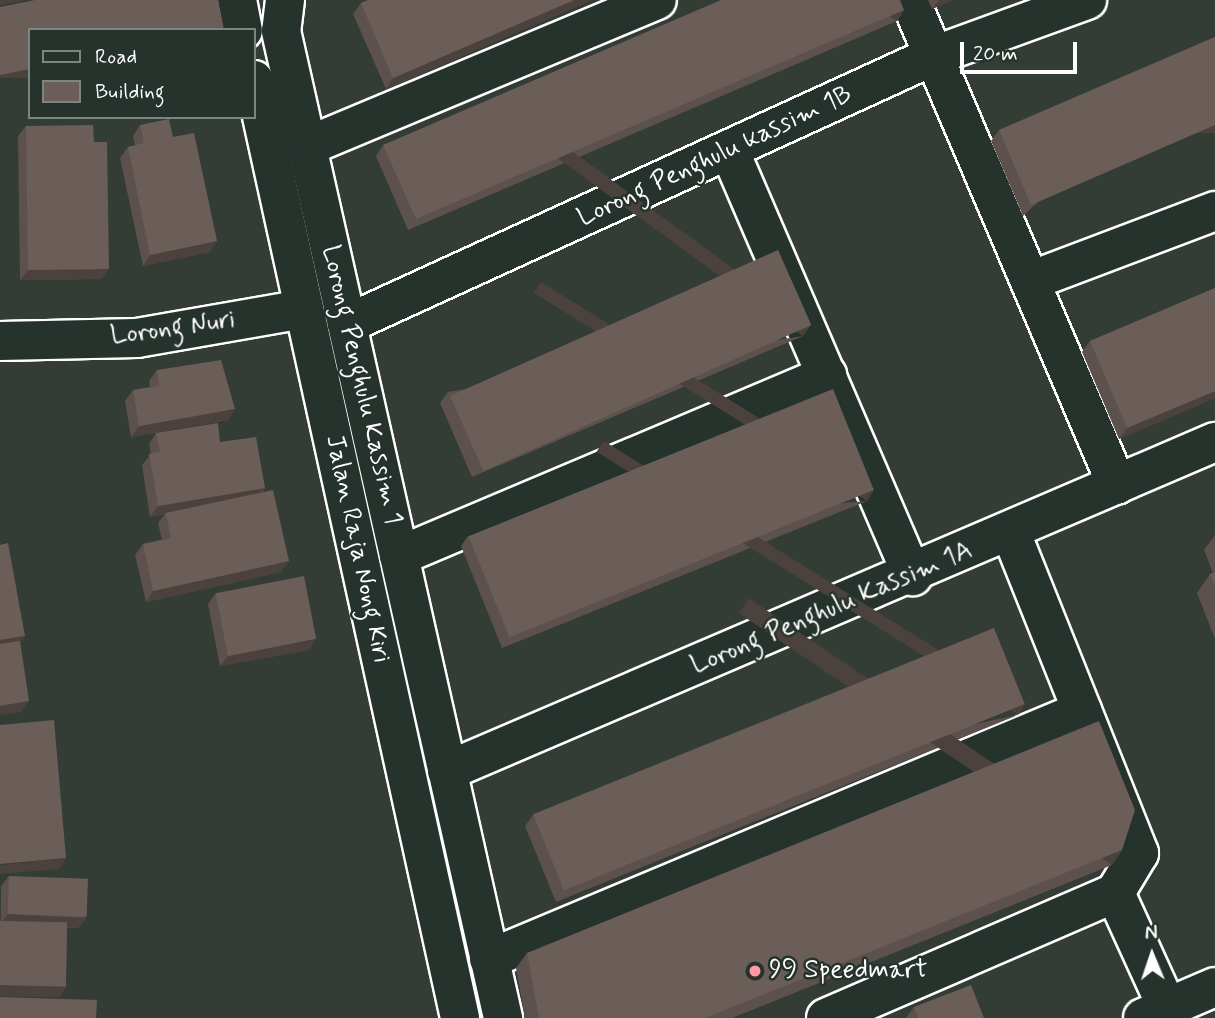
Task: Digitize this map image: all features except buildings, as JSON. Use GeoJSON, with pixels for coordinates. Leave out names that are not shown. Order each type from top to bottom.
{"type":"FeatureCollection","features":[{"type":"Feature","properties":{"kind":"street"},"geometry":{"type":"LineString","coordinates":[[237,0],[243,28]]}},
{"type":"Feature","properties":{"kind":"street","name":"Lorong Penghulu Kassim 1"},"geometry":{"type":"LineString","coordinates":[[285,0],[281,31],[503,1018]]}},
{"type":"Feature","properties":{"kind":"street"},"geometry":{"type":"LineString","coordinates":[[308,146],[657,0]]}},
{"type":"Feature","properties":{"kind":"street"},"geometry":{"type":"LineString","coordinates":[[909,0],[1117,485]]}},
{"type":"Feature","properties":{"kind":"street","name":"Lorong Penghulu kassim 1B"},"geometry":{"type":"LineString","coordinates":[[347,324],[730,152],[933,56],[1087,0]]}},
{"type":"Feature","properties":{"kind":"street","name":"Jalan Raja Nong Kiri"},"geometry":{"type":"LineString","coordinates":[[256,89],[460,1018]]}},
{"type":"Feature","properties":{"kind":"street"},"geometry":{"type":"LineString","coordinates":[[730,152],[913,576]]}},
{"type":"Feature","properties":{"kind":"street"},"geometry":{"type":"LineString","coordinates":[[1030,281],[1215,211]]}},
{"type":"Feature","properties":{"kind":"street","name":"Lorong Nuri"},"geometry":{"type":"LineString","coordinates":[[0,341],[137,338],[304,309]]}},
{"type":"Feature","properties":{"kind":"street"},"geometry":{"type":"LineString","coordinates":[[399,556],[827,375]]}},
{"type":"Feature","properties":{"kind":"street","name":"Lorong Penghulu Kassim 1A"},"geometry":{"type":"LineString","coordinates":[[447,771],[913,576],[1215,442]]}},
{"type":"Feature","properties":{"kind":"street"},"geometry":{"type":"LineString","coordinates":[[826,1018],[1115,893],[1139,853],[1010,533]]}},
{"type":"Feature","properties":{"kind":"street"},"geometry":{"type":"LineString","coordinates":[[489,958],[1082,711]]}},
{"type":"Feature","properties":{"kind":"street"},"geometry":{"type":"LineString","coordinates":[[1115,893],[1155,1013],[1215,987]]}},
{"type":"Feature","properties":{"kind":"place","name":"99 Speedmart"},"geometry":{"type":"Point","coordinates":[755,971]}}]}
